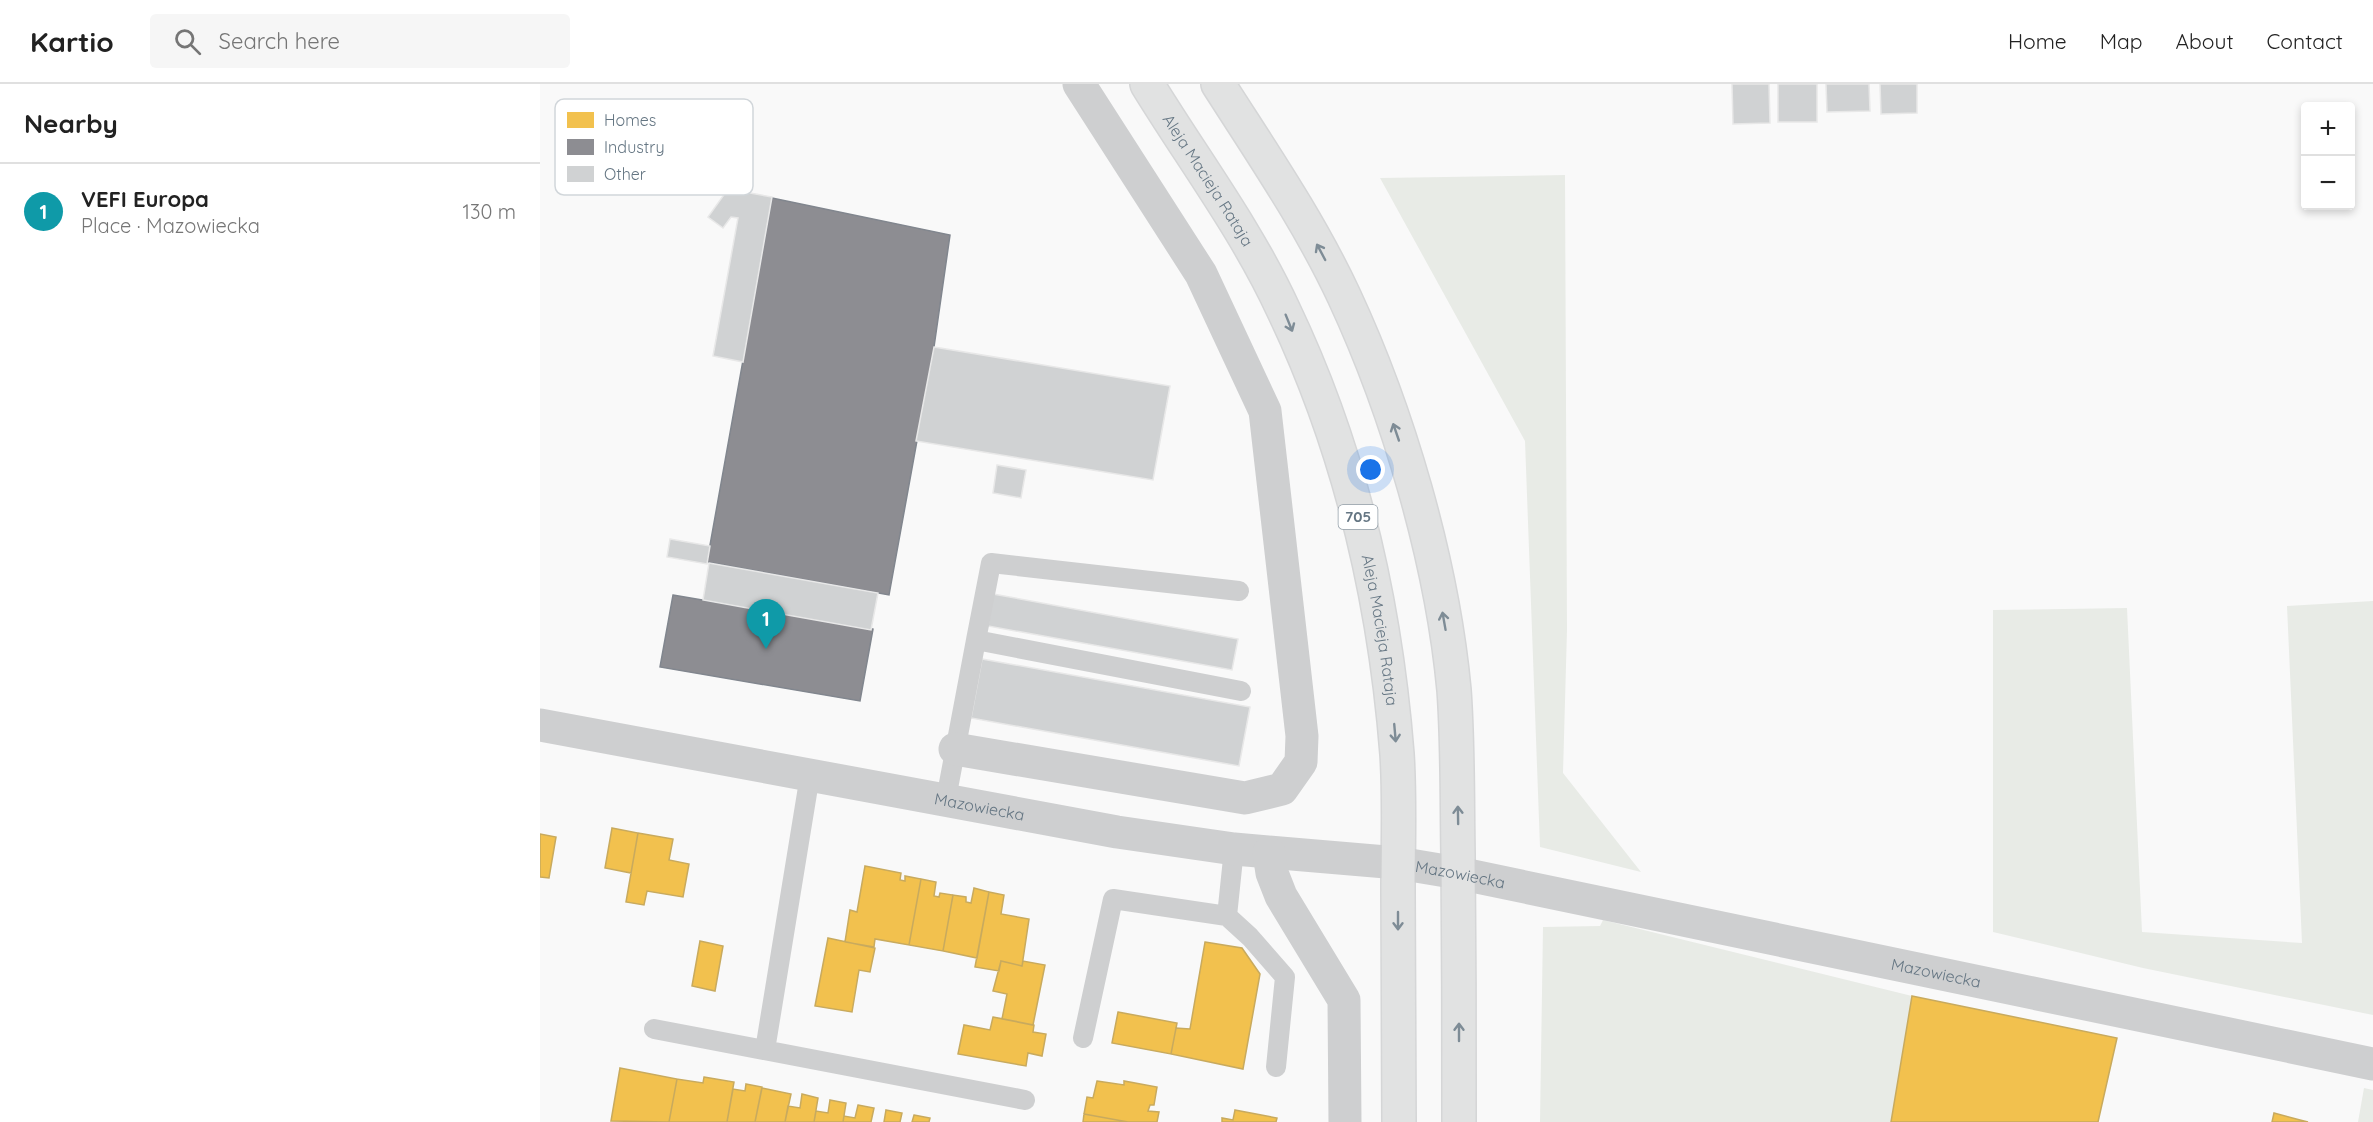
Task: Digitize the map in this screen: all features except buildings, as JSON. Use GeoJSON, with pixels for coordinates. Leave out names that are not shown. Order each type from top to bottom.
{"type":"FeatureCollection","features":[{"type":"Feature","properties":{"kind":"main road","name":"Aleja Macieja Rataja"},"geometry":{"type":"LineString","coordinates":[[1147,84],[1255,253],[1284,311],[1332,430],[1352,492],[1372,573],[1390,687],[1397,758],[1399,1122]]}},
{"type":"Feature","properties":{"kind":"main road"},"geometry":{"type":"LineString","coordinates":[[1218,84],[1300,213],[1344,296],[1380,385],[1417,492],[1444,619],[1454,688],[1458,873],[1459,1122]]}},
{"type":"Feature","properties":{"kind":"street"},"geometry":{"type":"LineString","coordinates":[[955,749],[1245,798],[1282,789],[1301,762],[1302,736],[1265,411],[1201,274],[1079,84]]}},
{"type":"Feature","properties":{"kind":"street","name":"Mazowiecka"},"geometry":{"type":"LineString","coordinates":[[540,725],[1117,832],[1234,849],[1398,863],[1458,873],[2373,1064]]}},
{"type":"Feature","properties":{"kind":"street"},"geometry":{"type":"LineString","coordinates":[[1269,853],[1272,873],[1281,896],[1344,1000],[1345,1122]]}},
{"type":"Feature","properties":{"kind":"lane"},"geometry":{"type":"LineString","coordinates":[[946,799],[992,563],[1239,591]]}},
{"type":"Feature","properties":{"kind":"lane"},"geometry":{"type":"LineString","coordinates":[[976,640],[1241,691]]}},
{"type":"Feature","properties":{"kind":"lane"},"geometry":{"type":"LineString","coordinates":[[765,1050],[810,775]]}},
{"type":"Feature","properties":{"kind":"lane"},"geometry":{"type":"LineString","coordinates":[[1227,916],[1234,849]]}},
{"type":"Feature","properties":{"kind":"lane"},"geometry":{"type":"LineString","coordinates":[[1083,1038],[1113,899],[1227,916],[1250,937],[1285,977],[1276,1067]]}},
{"type":"Feature","properties":{"kind":"lane"},"geometry":{"type":"LineString","coordinates":[[654,1029],[1025,1100]]}},
{"type":"Feature","properties":{"kind":"shaded area"},"geometry":{"type":"Polygon","coordinates":[[[1565,175],[1567,630],[1563,773],[1641,872],[1540,847],[1525,441],[1380,178],[1565,175]]]}},
{"type":"Feature","properties":{"kind":"shaded area"},"geometry":{"type":"Polygon","coordinates":[[[2373,601],[2373,1015],[2143,968],[1993,932],[1993,610],[2127,608],[2142,932],[2302,943],[2287,606],[2373,601]]]}},
{"type":"Feature","properties":{"kind":"shaded area"},"geometry":{"type":"Polygon","coordinates":[[[1603,920],[1912,996],[1891,1122],[1540,1122],[1543,927],[1600,926],[1603,920]]]}},
{"type":"Feature","properties":{"kind":"shaded area"},"geometry":{"type":"Polygon","coordinates":[[[2364,1088],[2373,1090],[2373,1122],[2358,1122],[2364,1088]]]}},
{"type":"Feature","properties":{"kind":"place","name":"VEFI Europa"},"geometry":{"type":"Point","coordinates":[766,649]}}]}
